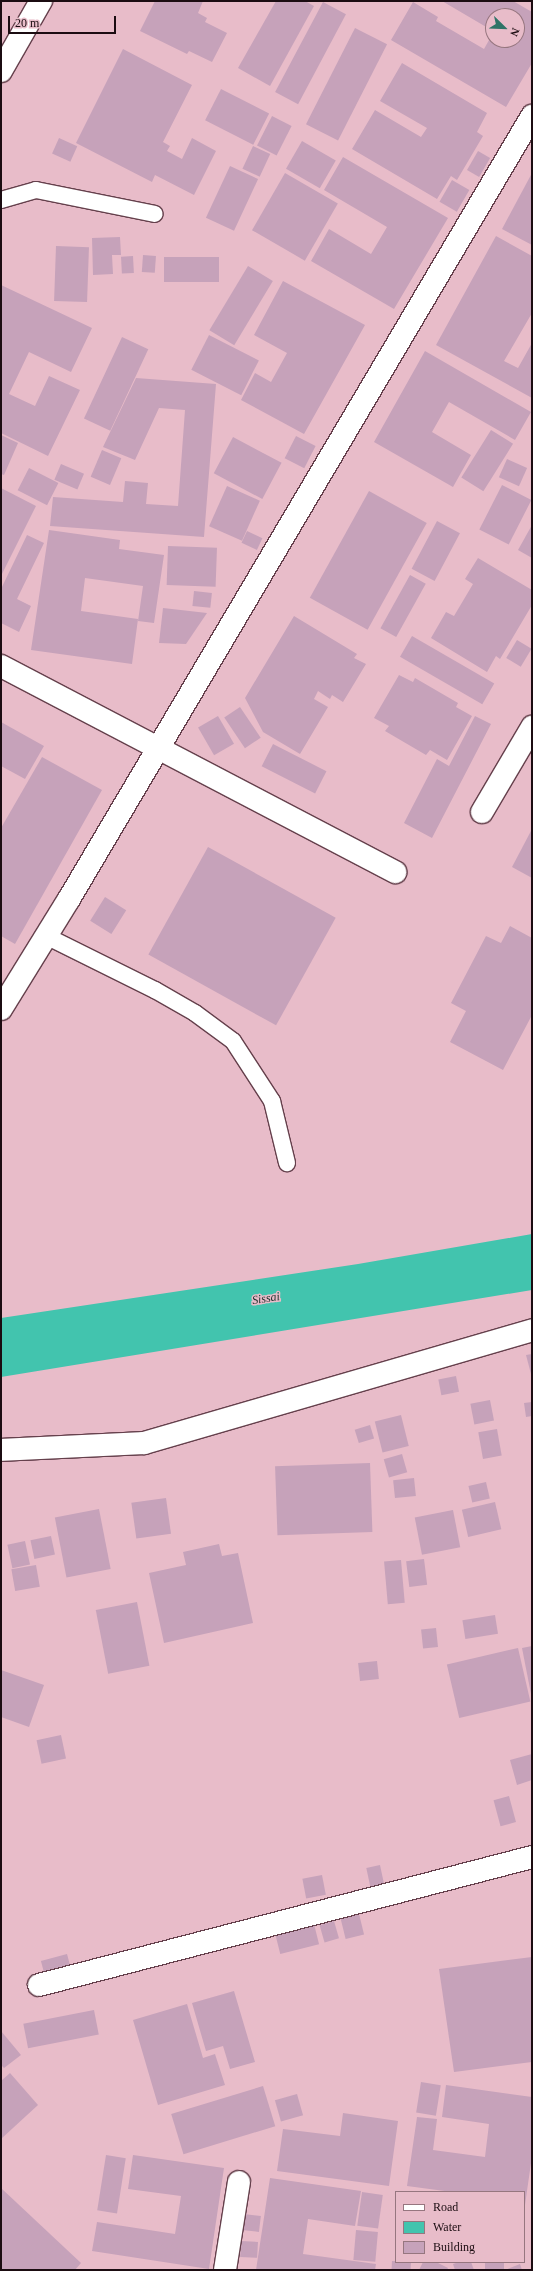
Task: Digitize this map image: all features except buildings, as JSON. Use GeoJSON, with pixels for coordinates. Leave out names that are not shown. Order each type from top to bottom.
{"type":"FeatureCollection","features":[{"type":"Feature","properties":{"kind":"street"},"geometry":{"type":"LineString","coordinates":[[1,71],[41,1]]}},
{"type":"Feature","properties":{"kind":"street"},"geometry":{"type":"LineString","coordinates":[[1,1009],[46,936],[532,116]]}},
{"type":"Feature","properties":{"kind":"street"},"geometry":{"type":"LineString","coordinates":[[1,666],[395,872]]}},
{"type":"Feature","properties":{"kind":"street"},"geometry":{"type":"LineString","coordinates":[[482,812],[532,727]]}},
{"type":"Feature","properties":{"kind":"street"},"geometry":{"type":"LineString","coordinates":[[1,1450],[144,1443],[532,1330]]}},
{"type":"Feature","properties":{"kind":"street"},"geometry":{"type":"LineString","coordinates":[[39,1985],[532,1857]]}},
{"type":"Feature","properties":{"kind":"street"},"geometry":{"type":"LineString","coordinates":[[225,2270],[239,2182]]}},
{"type":"Feature","properties":{"kind":"lane"},"geometry":{"type":"LineString","coordinates":[[1,200],[36,190],[155,214]]}},
{"type":"Feature","properties":{"kind":"lane"},"geometry":{"type":"LineString","coordinates":[[46,936],[155,990],[194,1013],[233,1041],[272,1101],[287,1163]]}},
{"type":"Feature","properties":{"kind":"water","name":"Sissai"},"geometry":{"type":"Polygon","coordinates":[[[532,1234],[532,1290],[1,1377],[1,1318],[358,1264],[532,1234]]]}}]}
